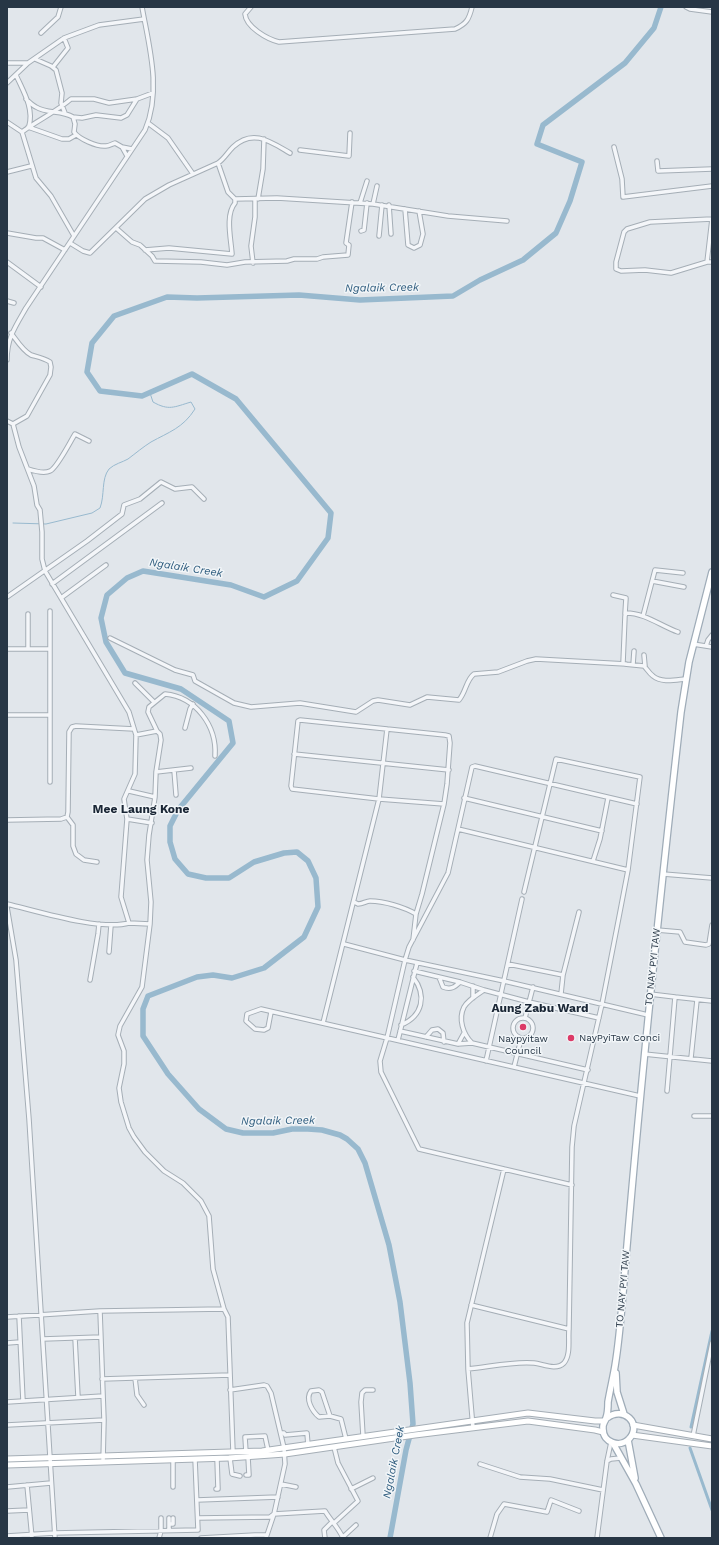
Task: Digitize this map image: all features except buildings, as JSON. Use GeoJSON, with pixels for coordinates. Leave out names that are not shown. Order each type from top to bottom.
{"type":"FeatureCollection","features":[{"type":"Feature","properties":{"kind":"main road","name":"TO NAY PYI TAW"},"geometry":{"type":"LineString","coordinates":[[615,1365],[650,994],[685,679],[712,575]]}},
{"type":"Feature","properties":{"kind":"main road"},"geometry":{"type":"LineString","coordinates":[[615,1365],[617,1392],[624,1414]]}},
{"type":"Feature","properties":{"kind":"main road"},"geometry":{"type":"LineString","coordinates":[[615,1365],[603,1432],[606,1439],[612,1443],[636,1484],[661,1538]]}},
{"type":"Feature","properties":{"kind":"main road"},"geometry":{"type":"LineString","coordinates":[[7,1459],[49,1461],[230,1458],[268,1450],[414,1428],[528,1413],[595,1421],[606,1419],[615,1413],[624,1414],[630,1418],[633,1425],[632,1435],[628,1440],[619,1444],[612,1443]]}},
{"type":"Feature","properties":{"kind":"main road"},"geometry":{"type":"LineString","coordinates":[[103,1460],[232,1452],[247,1454],[285,1454],[415,1435],[528,1421],[603,1432]]}},
{"type":"Feature","properties":{"kind":"main road"},"geometry":{"type":"LineString","coordinates":[[633,1425],[712,1439]]}},
{"type":"Feature","properties":{"kind":"main road"},"geometry":{"type":"LineString","coordinates":[[632,1435],[712,1446]]}},
{"type":"Feature","properties":{"kind":"main road"},"geometry":{"type":"LineString","coordinates":[[628,1440],[636,1484]]}},
{"type":"Feature","properties":{"kind":"main road"},"geometry":{"type":"LineString","coordinates":[[7,1465],[49,1461]]}},
{"type":"Feature","properties":{"kind":"street"},"geometry":{"type":"LineString","coordinates":[[41,33],[58,17],[61,7]]}},
{"type":"Feature","properties":{"kind":"street"},"geometry":{"type":"LineString","coordinates":[[7,360],[8,342],[11,333],[148,123],[153,93],[153,63],[142,7]]}},
{"type":"Feature","properties":{"kind":"street"},"geometry":{"type":"LineString","coordinates":[[251,7],[245,14],[247,22],[266,37],[279,42],[455,29],[464,25],[468,20],[472,7]]}},
{"type":"Feature","properties":{"kind":"street"},"geometry":{"type":"LineString","coordinates":[[686,7],[690,9],[712,12]]}},
{"type":"Feature","properties":{"kind":"street"},"geometry":{"type":"LineString","coordinates":[[7,83],[28,63],[64,38],[99,25],[144,19]]}},
{"type":"Feature","properties":{"kind":"street"},"geometry":{"type":"LineString","coordinates":[[54,67],[68,48],[64,38]]}},
{"type":"Feature","properties":{"kind":"street"},"geometry":{"type":"LineString","coordinates":[[35,59],[54,67],[56,70],[62,96],[60,103],[67,114]]}},
{"type":"Feature","properties":{"kind":"street"},"geometry":{"type":"LineString","coordinates":[[7,63],[28,63]]}},
{"type":"Feature","properties":{"kind":"street"},"geometry":{"type":"LineString","coordinates":[[16,75],[31,115],[29,126]]}},
{"type":"Feature","properties":{"kind":"street"},"geometry":{"type":"LineString","coordinates":[[22,132],[72,99],[94,99],[109,103],[137,98],[153,93]]}},
{"type":"Feature","properties":{"kind":"street"},"geometry":{"type":"LineString","coordinates":[[62,96],[68,102]]}},
{"type":"Feature","properties":{"kind":"street"},"geometry":{"type":"LineString","coordinates":[[26,99],[36,107],[52,112],[67,114],[72,117],[82,118],[96,115],[121,118],[127,115],[137,98]]}},
{"type":"Feature","properties":{"kind":"street"},"geometry":{"type":"LineString","coordinates":[[67,114],[66,110],[68,102]]}},
{"type":"Feature","properties":{"kind":"street"},"geometry":{"type":"LineString","coordinates":[[72,117],[74,120],[74,132],[81,139],[101,146],[108,146],[115,143],[122,147],[132,149]]}},
{"type":"Feature","properties":{"kind":"street"},"geometry":{"type":"LineString","coordinates":[[74,128],[82,118]]}},
{"type":"Feature","properties":{"kind":"street"},"geometry":{"type":"LineString","coordinates":[[7,122],[22,132],[36,178],[51,196],[74,236]]}},
{"type":"Feature","properties":{"kind":"street"},"geometry":{"type":"LineString","coordinates":[[148,123],[168,138],[193,174]]}},
{"type":"Feature","properties":{"kind":"street"},"geometry":{"type":"LineString","coordinates":[[29,126],[62,139],[69,139],[76,135]]}},
{"type":"Feature","properties":{"kind":"street"},"geometry":{"type":"LineString","coordinates":[[300,150],[349,156],[350,133]]}},
{"type":"Feature","properties":{"kind":"street"},"geometry":{"type":"LineString","coordinates":[[70,243],[83,251],[90,253],[145,199],[218,163],[223,160],[234,146],[247,139],[255,137],[264,139],[290,153]]}},
{"type":"Feature","properties":{"kind":"street"},"geometry":{"type":"LineString","coordinates":[[253,263],[251,246],[257,199],[263,169],[264,139]]}},
{"type":"Feature","properties":{"kind":"street"},"geometry":{"type":"LineString","coordinates":[[122,147],[127,156]]}},
{"type":"Feature","properties":{"kind":"street"},"geometry":{"type":"LineString","coordinates":[[614,147],[622,179],[623,197],[712,186]]}},
{"type":"Feature","properties":{"kind":"street"},"geometry":{"type":"LineString","coordinates":[[656,161],[657,170],[660,171],[712,169]]}},
{"type":"Feature","properties":{"kind":"street"},"geometry":{"type":"LineString","coordinates":[[218,163],[228,192],[235,199],[277,198],[367,203],[448,216],[507,221]]}},
{"type":"Feature","properties":{"kind":"street"},"geometry":{"type":"LineString","coordinates":[[7,172],[32,166]]}},
{"type":"Feature","properties":{"kind":"street"},"geometry":{"type":"LineString","coordinates":[[360,203],[367,181]]}},
{"type":"Feature","properties":{"kind":"street"},"geometry":{"type":"LineString","coordinates":[[372,204],[377,186]]}},
{"type":"Feature","properties":{"kind":"street"},"geometry":{"type":"LineString","coordinates":[[145,250],[169,248],[232,254],[229,214],[231,207],[235,203],[235,199]]}},
{"type":"Feature","properties":{"kind":"street"},"geometry":{"type":"LineString","coordinates":[[116,228],[132,242],[137,243],[152,256],[155,261],[201,262],[227,265],[245,262],[253,263],[275,260],[287,261],[294,259],[317,259],[323,257],[348,255],[349,245],[346,243],[352,202]]}},
{"type":"Feature","properties":{"kind":"street"},"geometry":{"type":"LineString","coordinates":[[361,231],[364,230],[367,203]]}},
{"type":"Feature","properties":{"kind":"street"},"geometry":{"type":"LineString","coordinates":[[379,236],[382,205]]}},
{"type":"Feature","properties":{"kind":"street"},"geometry":{"type":"LineString","coordinates":[[389,206],[391,234]]}},
{"type":"Feature","properties":{"kind":"street"},"geometry":{"type":"LineString","coordinates":[[405,209],[408,244],[414,248],[420,246],[423,234],[418,211]]}},
{"type":"Feature","properties":{"kind":"street"},"geometry":{"type":"LineString","coordinates":[[706,262],[712,218],[650,222],[627,229],[624,232],[616,262],[616,269],[621,271],[645,270],[671,273],[706,262],[712,262]]}},
{"type":"Feature","properties":{"kind":"street"},"geometry":{"type":"LineString","coordinates":[[7,233],[43,238],[65,250]]}},
{"type":"Feature","properties":{"kind":"street"},"geometry":{"type":"LineString","coordinates":[[7,262],[41,287]]}},
{"type":"Feature","properties":{"kind":"street"},"geometry":{"type":"LineString","coordinates":[[7,302],[14,303]]}},
{"type":"Feature","properties":{"kind":"street"},"geometry":{"type":"LineString","coordinates":[[11,333],[21,347],[30,354],[46,359],[50,362],[51,367],[49,378],[26,416],[13,424]]}},
{"type":"Feature","properties":{"kind":"street"},"geometry":{"type":"LineString","coordinates":[[7,420],[13,424],[19,447],[34,486],[37,504],[40,510],[42,559],[45,571],[129,712],[136,735],[135,774],[129,791],[124,799],[127,819],[121,897],[128,923]]}},
{"type":"Feature","properties":{"kind":"street"},"geometry":{"type":"LineString","coordinates":[[28,469],[46,472],[52,470],[61,459],[75,434],[88,441]]}},
{"type":"Feature","properties":{"kind":"street"},"geometry":{"type":"LineString","coordinates":[[7,597],[122,514],[124,505],[140,499],[161,482],[175,489],[192,487],[204,499]]}},
{"type":"Feature","properties":{"kind":"street"},"geometry":{"type":"LineString","coordinates":[[52,584],[162,503]]}},
{"type":"Feature","properties":{"kind":"street"},"geometry":{"type":"LineString","coordinates":[[61,598],[106,565]]}},
{"type":"Feature","properties":{"kind":"street"},"geometry":{"type":"LineString","coordinates":[[643,616],[656,569],[683,573]]}},
{"type":"Feature","properties":{"kind":"street"},"geometry":{"type":"LineString","coordinates":[[652,581],[684,587]]}},
{"type":"Feature","properties":{"kind":"street"},"geometry":{"type":"LineString","coordinates":[[613,594],[626,598],[623,663],[626,664]]}},
{"type":"Feature","properties":{"kind":"street"},"geometry":{"type":"LineString","coordinates":[[50,611],[50,782]]}},
{"type":"Feature","properties":{"kind":"street"},"geometry":{"type":"LineString","coordinates":[[625,614],[629,613],[643,616],[678,632]]}},
{"type":"Feature","properties":{"kind":"street"},"geometry":{"type":"LineString","coordinates":[[28,614],[28,649]]}},
{"type":"Feature","properties":{"kind":"street"},"geometry":{"type":"LineString","coordinates":[[706,646],[712,635]]}},
{"type":"Feature","properties":{"kind":"street"},"geometry":{"type":"LineString","coordinates":[[110,638],[174,670],[192,675],[195,681],[234,703],[251,707],[300,703],[356,712],[373,701],[378,700],[410,705],[427,697],[459,700],[467,682],[474,674],[498,672],[536,659],[633,664],[645,666]]}},
{"type":"Feature","properties":{"kind":"street"},"geometry":{"type":"LineString","coordinates":[[693,644],[712,647]]}},
{"type":"Feature","properties":{"kind":"street"},"geometry":{"type":"LineString","coordinates":[[7,649],[50,649]]}},
{"type":"Feature","properties":{"kind":"street"},"geometry":{"type":"LineString","coordinates":[[633,664],[634,651]]}},
{"type":"Feature","properties":{"kind":"street"},"geometry":{"type":"LineString","coordinates":[[644,655],[645,666],[652,676],[663,680],[685,679]]}},
{"type":"Feature","properties":{"kind":"street"},"geometry":{"type":"LineString","coordinates":[[135,683],[154,702]]}},
{"type":"Feature","properties":{"kind":"street"},"geometry":{"type":"LineString","coordinates":[[215,756],[216,749],[211,727],[191,702],[180,697],[165,694],[149,707],[148,712],[160,734],[155,797],[147,860],[150,924],[142,987],[120,1026],[118,1035],[124,1051],[124,1064],[119,1088],[121,1102],[129,1128],[145,1152],[164,1171],[183,1183],[201,1202],[209,1216],[213,1269],[224,1309],[228,1316],[232,1452]]}},
{"type":"Feature","properties":{"kind":"street"},"geometry":{"type":"LineString","coordinates":[[185,728],[190,709],[193,704]]}},
{"type":"Feature","properties":{"kind":"street"},"geometry":{"type":"LineString","coordinates":[[7,715],[50,715]]}},
{"type":"Feature","properties":{"kind":"street"},"geometry":{"type":"LineString","coordinates":[[413,940],[412,934],[416,914],[444,804],[449,770],[450,741],[448,735],[300,720],[297,724],[292,788],[379,799],[444,804]]}},
{"type":"Feature","properties":{"kind":"street"},"geometry":{"type":"LineString","coordinates":[[67,817],[69,732],[72,727],[134,729]]}},
{"type":"Feature","properties":{"kind":"street"},"geometry":{"type":"LineString","coordinates":[[323,1023],[344,944],[379,799],[387,729]]}},
{"type":"Feature","properties":{"kind":"street"},"geometry":{"type":"LineString","coordinates":[[136,735],[157,731]]}},
{"type":"Feature","properties":{"kind":"street"},"geometry":{"type":"LineString","coordinates":[[294,754],[449,770]]}},
{"type":"Feature","properties":{"kind":"street"},"geometry":{"type":"LineString","coordinates":[[468,1369],[523,1363],[554,1367],[560,1366],[566,1359],[568,1353],[572,1147],[574,1126],[585,1084],[602,1004],[628,870],[640,777],[637,775],[557,759],[554,762],[524,892]]}},
{"type":"Feature","properties":{"kind":"street"},"geometry":{"type":"LineString","coordinates":[[572,1185],[419,1149],[381,1072],[380,1061],[387,1038],[405,960],[413,940],[448,873],[471,769],[474,766],[637,804]]}},
{"type":"Feature","properties":{"kind":"street"},"geometry":{"type":"LineString","coordinates":[[156,772],[191,768]]}},
{"type":"Feature","properties":{"kind":"street"},"geometry":{"type":"LineString","coordinates":[[174,770],[176,795]]}},
{"type":"Feature","properties":{"kind":"street"},"geometry":{"type":"LineString","coordinates":[[129,791],[155,797]]}},
{"type":"Feature","properties":{"kind":"street"},"geometry":{"type":"LineString","coordinates":[[464,798],[602,830]]}},
{"type":"Feature","properties":{"kind":"street"},"geometry":{"type":"LineString","coordinates":[[593,861],[602,830],[608,798]]}},
{"type":"Feature","properties":{"kind":"street"},"geometry":{"type":"LineString","coordinates":[[7,820],[61,819],[67,817]]}},
{"type":"Feature","properties":{"kind":"street"},"geometry":{"type":"LineString","coordinates":[[67,817],[74,825],[74,846],[76,854],[84,860],[97,862]]}},
{"type":"Feature","properties":{"kind":"street"},"geometry":{"type":"LineString","coordinates":[[127,819],[152,823]]}},
{"type":"Feature","properties":{"kind":"street"},"geometry":{"type":"LineString","coordinates":[[458,829],[628,870]]}},
{"type":"Feature","properties":{"kind":"street"},"geometry":{"type":"LineString","coordinates":[[663,874],[712,878]]}},
{"type":"Feature","properties":{"kind":"street"},"geometry":{"type":"LineString","coordinates":[[486,1061],[502,995],[522,899]]}},
{"type":"Feature","properties":{"kind":"street"},"geometry":{"type":"LineString","coordinates":[[354,902],[358,904],[370,901],[377,902],[406,908],[416,914]]}},
{"type":"Feature","properties":{"kind":"street"},"geometry":{"type":"LineString","coordinates":[[7,904],[55,916],[99,924],[150,924]]}},
{"type":"Feature","properties":{"kind":"street"},"geometry":{"type":"LineString","coordinates":[[7,907],[17,968],[29,1119],[48,1423],[49,1461],[55,1538]]}},
{"type":"Feature","properties":{"kind":"street"},"geometry":{"type":"LineString","coordinates":[[561,994],[563,975],[579,912]]}},
{"type":"Feature","properties":{"kind":"street"},"geometry":{"type":"LineString","coordinates":[[90,980],[99,924]]}},
{"type":"Feature","properties":{"kind":"street"},"geometry":{"type":"LineString","coordinates":[[109,952],[111,925]]}},
{"type":"Feature","properties":{"kind":"street"},"geometry":{"type":"LineString","coordinates":[[657,930],[680,932],[685,942],[706,945],[709,944],[712,926]]}},
{"type":"Feature","properties":{"kind":"street"},"geometry":{"type":"LineString","coordinates":[[344,944],[405,960],[532,987],[648,1015]]}},
{"type":"Feature","properties":{"kind":"street"},"geometry":{"type":"LineString","coordinates":[[398,1040],[416,962]]}},
{"type":"Feature","properties":{"kind":"street"},"geometry":{"type":"LineString","coordinates":[[508,964],[563,975]]}},
{"type":"Feature","properties":{"kind":"street"},"geometry":{"type":"LineString","coordinates":[[414,971],[460,982],[502,995],[599,1018]]}},
{"type":"Feature","properties":{"kind":"street"},"geometry":{"type":"LineString","coordinates":[[401,1024],[417,1015],[422,998],[418,984],[413,977]]}},
{"type":"Feature","properties":{"kind":"street"},"geometry":{"type":"LineString","coordinates":[[439,977],[443,987],[448,989],[460,982]]}},
{"type":"Feature","properties":{"kind":"street"},"geometry":{"type":"LineString","coordinates":[[473,986],[473,998]]}},
{"type":"Feature","properties":{"kind":"street"},"geometry":{"type":"LineString","coordinates":[[525,1018],[530,1002],[532,987]]}},
{"type":"Feature","properties":{"kind":"street"},"geometry":{"type":"LineString","coordinates":[[472,1043],[464,1032],[461,1019],[464,1007],[484,990]]}},
{"type":"Feature","properties":{"kind":"street"},"geometry":{"type":"LineString","coordinates":[[650,994],[675,996],[712,1002]]}},
{"type":"Feature","properties":{"kind":"street"},"geometry":{"type":"LineString","coordinates":[[667,1091],[675,996]]}},
{"type":"Feature","properties":{"kind":"street"},"geometry":{"type":"LineString","coordinates":[[692,1058],[697,1000]]}},
{"type":"Feature","properties":{"kind":"street"},"geometry":{"type":"LineString","coordinates":[[271,1012],[268,1028],[264,1030],[256,1029],[246,1020],[247,1014],[261,1009],[640,1096]]}},
{"type":"Feature","properties":{"kind":"street"},"geometry":{"type":"LineString","coordinates":[[525,1018],[532,1023],[533,1030],[528,1038],[520,1039],[513,1032],[513,1024],[518,1019],[525,1018]]}},
{"type":"Feature","properties":{"kind":"street"},"geometry":{"type":"LineString","coordinates":[[426,1037],[432,1030],[438,1029],[443,1033],[444,1042]]}},
{"type":"Feature","properties":{"kind":"street"},"geometry":{"type":"LineString","coordinates":[[400,1032],[444,1042],[458,1044],[472,1043],[588,1070]]}},
{"type":"Feature","properties":{"kind":"street"},"geometry":{"type":"LineString","coordinates":[[458,1044],[464,1032]]}},
{"type":"Feature","properties":{"kind":"street"},"geometry":{"type":"LineString","coordinates":[[514,1067],[520,1039]]}},
{"type":"Feature","properties":{"kind":"street"},"geometry":{"type":"LineString","coordinates":[[644,1054],[712,1061]]}},
{"type":"Feature","properties":{"kind":"street"},"geometry":{"type":"LineString","coordinates":[[694,1116],[712,1116]]}},
{"type":"Feature","properties":{"kind":"street"},"geometry":{"type":"LineString","coordinates":[[473,1428],[471,1420],[466,1332],[471,1305],[504,1169]]}},
{"type":"Feature","properties":{"kind":"street"},"geometry":{"type":"LineString","coordinates":[[471,1305],[569,1329]]}},
{"type":"Feature","properties":{"kind":"street"},"geometry":{"type":"LineString","coordinates":[[7,1317],[100,1311],[224,1309]]}},
{"type":"Feature","properties":{"kind":"street"},"geometry":{"type":"LineString","coordinates":[[100,1311],[104,1420],[103,1460]]}},
{"type":"Feature","properties":{"kind":"street"},"geometry":{"type":"LineString","coordinates":[[18,1316],[23,1401]]}},
{"type":"Feature","properties":{"kind":"street"},"geometry":{"type":"LineString","coordinates":[[43,1339],[101,1337]]}},
{"type":"Feature","properties":{"kind":"street"},"geometry":{"type":"LineString","coordinates":[[75,1338],[78,1398]]}},
{"type":"Feature","properties":{"kind":"street"},"geometry":{"type":"LineString","coordinates":[[7,1343],[20,1342]]}},
{"type":"Feature","properties":{"kind":"street"},"geometry":{"type":"LineString","coordinates":[[693,1436],[712,1343]]}},
{"type":"Feature","properties":{"kind":"street"},"geometry":{"type":"LineString","coordinates":[[102,1379],[230,1375]]}},
{"type":"Feature","properties":{"kind":"street"},"geometry":{"type":"LineString","coordinates":[[135,1378],[137,1395],[144,1405]]}},
{"type":"Feature","properties":{"kind":"street"},"geometry":{"type":"LineString","coordinates":[[195,1459],[199,1538],[255,1535],[266,1537],[274,1514],[286,1464],[284,1448],[271,1393],[267,1386],[264,1385],[230,1390]]}},
{"type":"Feature","properties":{"kind":"street"},"geometry":{"type":"LineString","coordinates":[[136,1390],[141,1390]]}},
{"type":"Feature","properties":{"kind":"street"},"geometry":{"type":"LineString","coordinates":[[330,1416],[322,1392],[319,1390],[311,1391],[309,1394],[310,1404],[316,1414],[319,1417],[330,1416],[341,1419],[346,1439]]}},
{"type":"Feature","properties":{"kind":"street"},"geometry":{"type":"LineString","coordinates":[[363,1436],[361,1402],[362,1393],[365,1390],[373,1390]]}},
{"type":"Feature","properties":{"kind":"street"},"geometry":{"type":"LineString","coordinates":[[7,1402],[103,1396]]}},
{"type":"Feature","properties":{"kind":"street"},"geometry":{"type":"LineString","coordinates":[[495,1417],[496,1425]]}},
{"type":"Feature","properties":{"kind":"street"},"geometry":{"type":"LineString","coordinates":[[7,1425],[104,1420]]}},
{"type":"Feature","properties":{"kind":"street"},"geometry":{"type":"LineString","coordinates":[[281,1434],[284,1433],[285,1436],[307,1433],[308,1445]]}},
{"type":"Feature","properties":{"kind":"street"},"geometry":{"type":"LineString","coordinates":[[246,1476],[249,1475],[245,1437],[265,1436],[268,1450]]}},
{"type":"Feature","properties":{"kind":"street"},"geometry":{"type":"LineString","coordinates":[[597,1538],[607,1461],[612,1443]]}},
{"type":"Feature","properties":{"kind":"street"},"geometry":{"type":"LineString","coordinates":[[324,1538],[324,1530],[358,1500],[338,1464],[334,1448]]}},
{"type":"Feature","properties":{"kind":"street"},"geometry":{"type":"LineString","coordinates":[[230,1458],[232,1474],[240,1476]]}},
{"type":"Feature","properties":{"kind":"street"},"geometry":{"type":"LineString","coordinates":[[607,1461],[621,1458]]}},
{"type":"Feature","properties":{"kind":"street"},"geometry":{"type":"LineString","coordinates":[[216,1489],[218,1489],[217,1459]]}},
{"type":"Feature","properties":{"kind":"street"},"geometry":{"type":"LineString","coordinates":[[173,1460],[173,1487]]}},
{"type":"Feature","properties":{"kind":"street"},"geometry":{"type":"LineString","coordinates":[[480,1464],[520,1477],[550,1479],[603,1490]]}},
{"type":"Feature","properties":{"kind":"street"},"geometry":{"type":"LineString","coordinates":[[351,1489],[373,1478]]}},
{"type":"Feature","properties":{"kind":"street"},"geometry":{"type":"LineString","coordinates":[[7,1487],[51,1483]]}},
{"type":"Feature","properties":{"kind":"street"},"geometry":{"type":"LineString","coordinates":[[281,1484],[296,1487]]}},
{"type":"Feature","properties":{"kind":"street"},"geometry":{"type":"LineString","coordinates":[[27,1485],[32,1536]]}},
{"type":"Feature","properties":{"kind":"street"},"geometry":{"type":"LineString","coordinates":[[197,1500],[278,1497]]}},
{"type":"Feature","properties":{"kind":"street"},"geometry":{"type":"LineString","coordinates":[[490,1538],[497,1514],[504,1504],[546,1512],[551,1500],[579,1511]]}},
{"type":"Feature","properties":{"kind":"street"},"geometry":{"type":"LineString","coordinates":[[7,1511],[29,1510]]}},
{"type":"Feature","properties":{"kind":"street"},"geometry":{"type":"LineString","coordinates":[[198,1518],[270,1517],[274,1514],[325,1512],[343,1538],[356,1525]]}},
{"type":"Feature","properties":{"kind":"street"},"geometry":{"type":"LineString","coordinates":[[159,1538],[161,1531],[161,1518]]}},
{"type":"Feature","properties":{"kind":"street"},"geometry":{"type":"LineString","coordinates":[[169,1530],[171,1518]]}},
{"type":"Feature","properties":{"kind":"street"},"geometry":{"type":"LineString","coordinates":[[7,1536],[32,1536],[54,1533],[198,1530]]}},
{"type":"Feature","properties":{"kind":"waterway","name":"Ngalaik Creek"},"geometry":{"type":"LineString","coordinates":[[390,1538],[406,1450],[413,1424],[410,1383],[400,1302],[389,1245],[365,1163],[358,1149],[347,1139],[340,1135],[322,1130],[292,1129],[273,1133],[243,1133],[226,1129],[199,1109],[168,1074],[143,1036],[143,1009],[148,996],[197,977],[213,975],[232,978],[264,968],[304,937],[318,907],[316,878],[308,861],[297,852],[284,853],[254,862],[229,878],[206,878],[188,874],[175,859],[170,842],[170,826],[178,810],[233,743],[229,721],[181,689],[125,673],[106,642],[101,618],[107,595],[127,578],[143,571],[231,585],[264,597],[297,581],[328,538],[331,513],[236,399],[192,374],[142,396],[100,391],[87,372],[92,343],[114,316],[167,297],[197,298],[299,295],[360,300],[453,296],[480,280],[523,260],[556,233],[570,201],[582,162],[537,144],[543,125],[625,63],[654,28],[661,7]]}},
{"type":"Feature","properties":{"kind":"waterway"},"geometry":{"type":"LineString","coordinates":[[13,523],[46,524],[92,513],[100,508],[105,477],[109,469],[128,459],[151,442],[181,425],[195,409],[191,402],[172,407],[159,405],[153,402],[150,393]]}},
{"type":"Feature","properties":{"kind":"waterway"},"geometry":{"type":"LineString","coordinates":[[691,1427],[712,1331]]}},
{"type":"Feature","properties":{"kind":"waterway"},"geometry":{"type":"LineString","coordinates":[[690,1448],[712,1510]]}},
{"type":"Feature","properties":{"kind":"place","name":"Naypyitaw Council"},"geometry":{"type":"Point","coordinates":[523,1027]}},
{"type":"Feature","properties":{"kind":"place","name":"NayPyiTaw Conci"},"geometry":{"type":"Point","coordinates":[571,1038]}},
{"type":"Feature","properties":{"kind":"district","name":"Mee Laung Kone"},"geometry":{"type":"Point","coordinates":[141,809]}},
{"type":"Feature","properties":{"kind":"district","name":"Aung Zabu Ward"},"geometry":{"type":"Point","coordinates":[540,1008]}}]}
